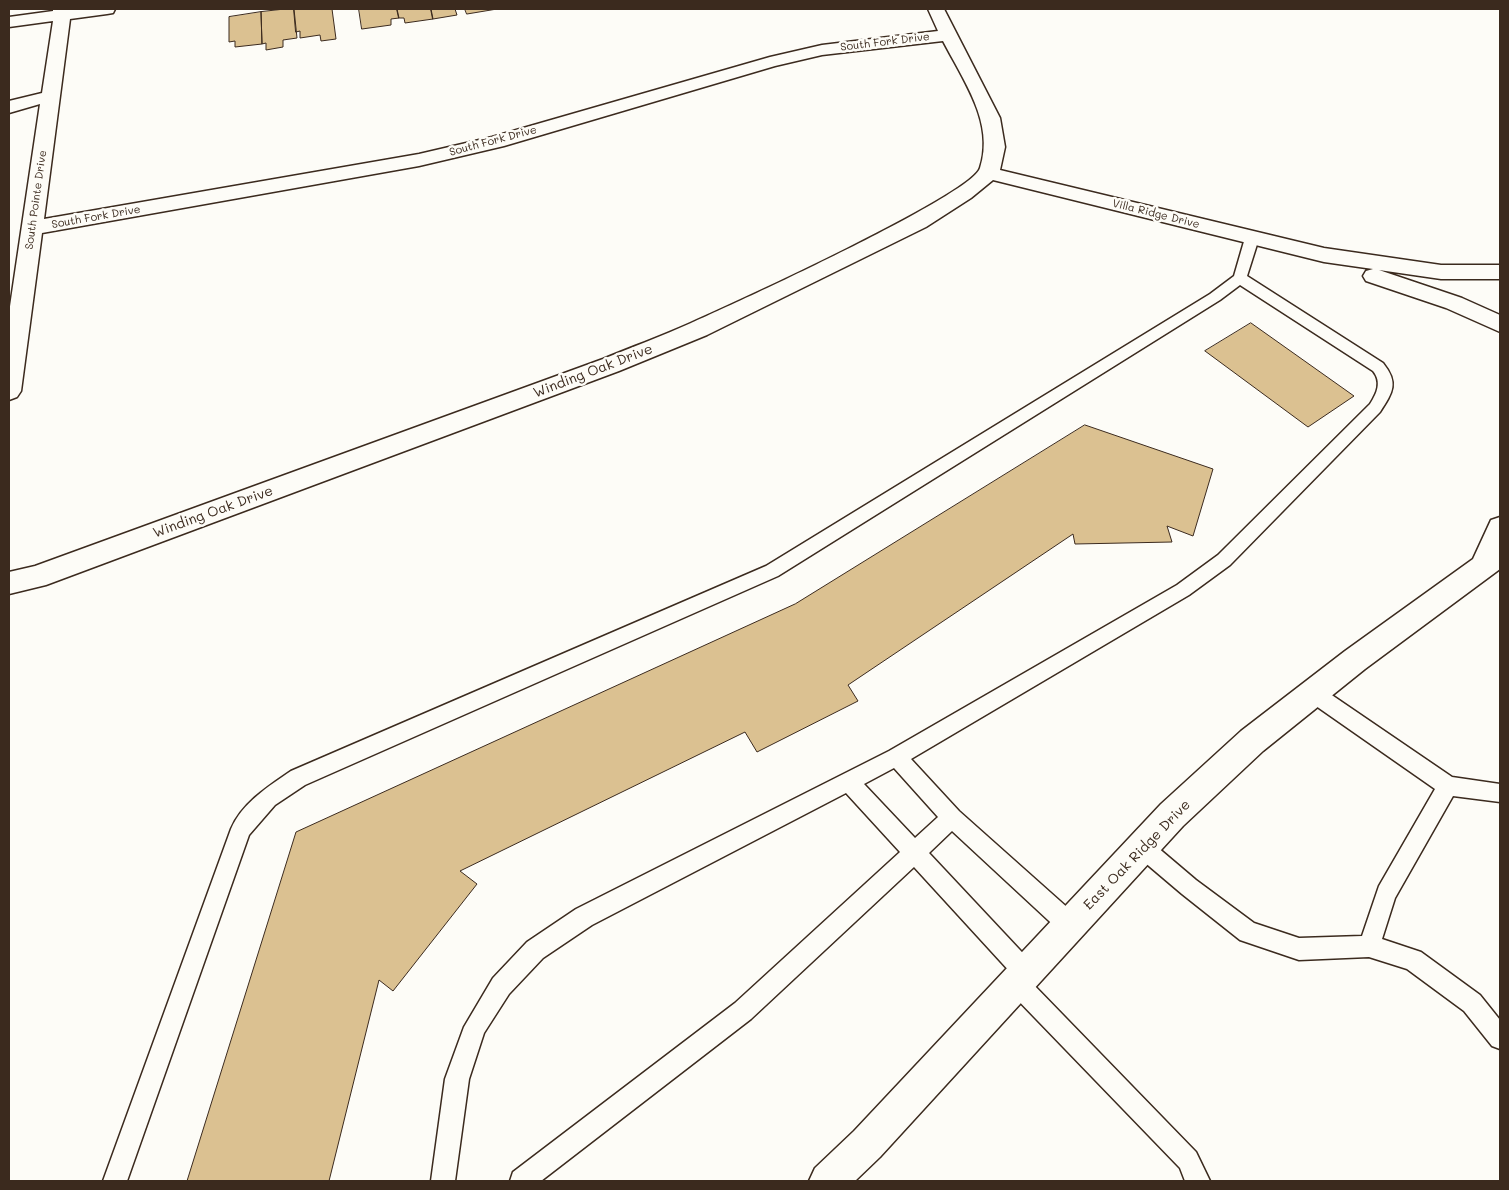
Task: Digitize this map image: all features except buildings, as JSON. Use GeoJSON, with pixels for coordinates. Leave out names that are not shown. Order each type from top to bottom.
{"type":"FeatureCollection","features":[{"type":"Feature","properties":{"kind":"street"},"geometry":{"type":"LineString","coordinates":[[9,22],[62,12],[107,9]]}},
{"type":"Feature","properties":{"kind":"street"},"geometry":{"type":"LineString","coordinates":[[936,9],[991,118],[995,147],[989,173]]}},
{"type":"Feature","properties":{"kind":"street","name":"South Pointe Drive"},"geometry":{"type":"LineString","coordinates":[[9,391],[16,292],[33,228],[62,12]]}},
{"type":"Feature","properties":{"kind":"street","name":"South Fork Drive"},"geometry":{"type":"LineString","coordinates":[[33,228],[419,160],[497,142],[770,62],[822,50],[949,35]]}},
{"type":"Feature","properties":{"kind":"street"},"geometry":{"type":"LineString","coordinates":[[9,106],[50,96]]}},
{"type":"Feature","properties":{"kind":"street","name":"Villa Ridge Drive"},"geometry":{"type":"LineString","coordinates":[[989,173],[1324,256],[1441,272],[1500,272]]}},
{"type":"Feature","properties":{"kind":"street","name":"Winding Oak Drive"},"geometry":{"type":"LineString","coordinates":[[9,583],[36,577],[602,368],[699,329],[919,222],[964,194],[989,173]]}},
{"type":"Feature","properties":{"kind":"street","name":"Villa Ridge Drive"},"geometry":{"type":"LineString","coordinates":[[1324,256],[1359,270],[1448,299],[1500,324]]}},
{"type":"Feature","properties":{"kind":"street","name":"East Oak Ridge Drive"},"geometry":{"type":"LineString","coordinates":[[828,1181],[867,1144],[1172,815],[1252,741],[1314,692],[1491,561],[1500,528]]}},
{"type":"Feature","properties":{"kind":"lane"},"geometry":{"type":"LineString","coordinates":[[115,1181],[241,829],[268,798],[298,778],[772,571],[1215,297],[1240,278],[1252,238]]}},
{"type":"Feature","properties":{"kind":"lane"},"geometry":{"type":"LineString","coordinates":[[443,1181],[457,1079],[475,1027],[502,986],[535,950],[584,917],[896,757],[1183,590],[1224,560],[1375,408],[1385,392],[1385,376],[1378,367],[1240,278]]}},
{"type":"Feature","properties":{"kind":"lane"},"geometry":{"type":"LineString","coordinates":[[1314,692],[1448,786],[1500,793]]}},
{"type":"Feature","properties":{"kind":"lane"},"geometry":{"type":"LineString","coordinates":[[896,757],[952,818],[1070,925]]}},
{"type":"Feature","properties":{"kind":"lane"},"geometry":{"type":"LineString","coordinates":[[849,782],[914,852],[1022,978],[1188,1160],[1198,1181]]}},
{"type":"Feature","properties":{"kind":"lane"},"geometry":{"type":"LineString","coordinates":[[1369,946],[1386,893],[1448,786]]}},
{"type":"Feature","properties":{"kind":"lane"},"geometry":{"type":"LineString","coordinates":[[522,1181],[743,1011],[952,818]]}},
{"type":"Feature","properties":{"kind":"lane"},"geometry":{"type":"LineString","coordinates":[[1143,848],[1189,887],[1248,932],[1299,949],[1369,946],[1413,960],[1472,1003],[1500,1038]]}}]}
